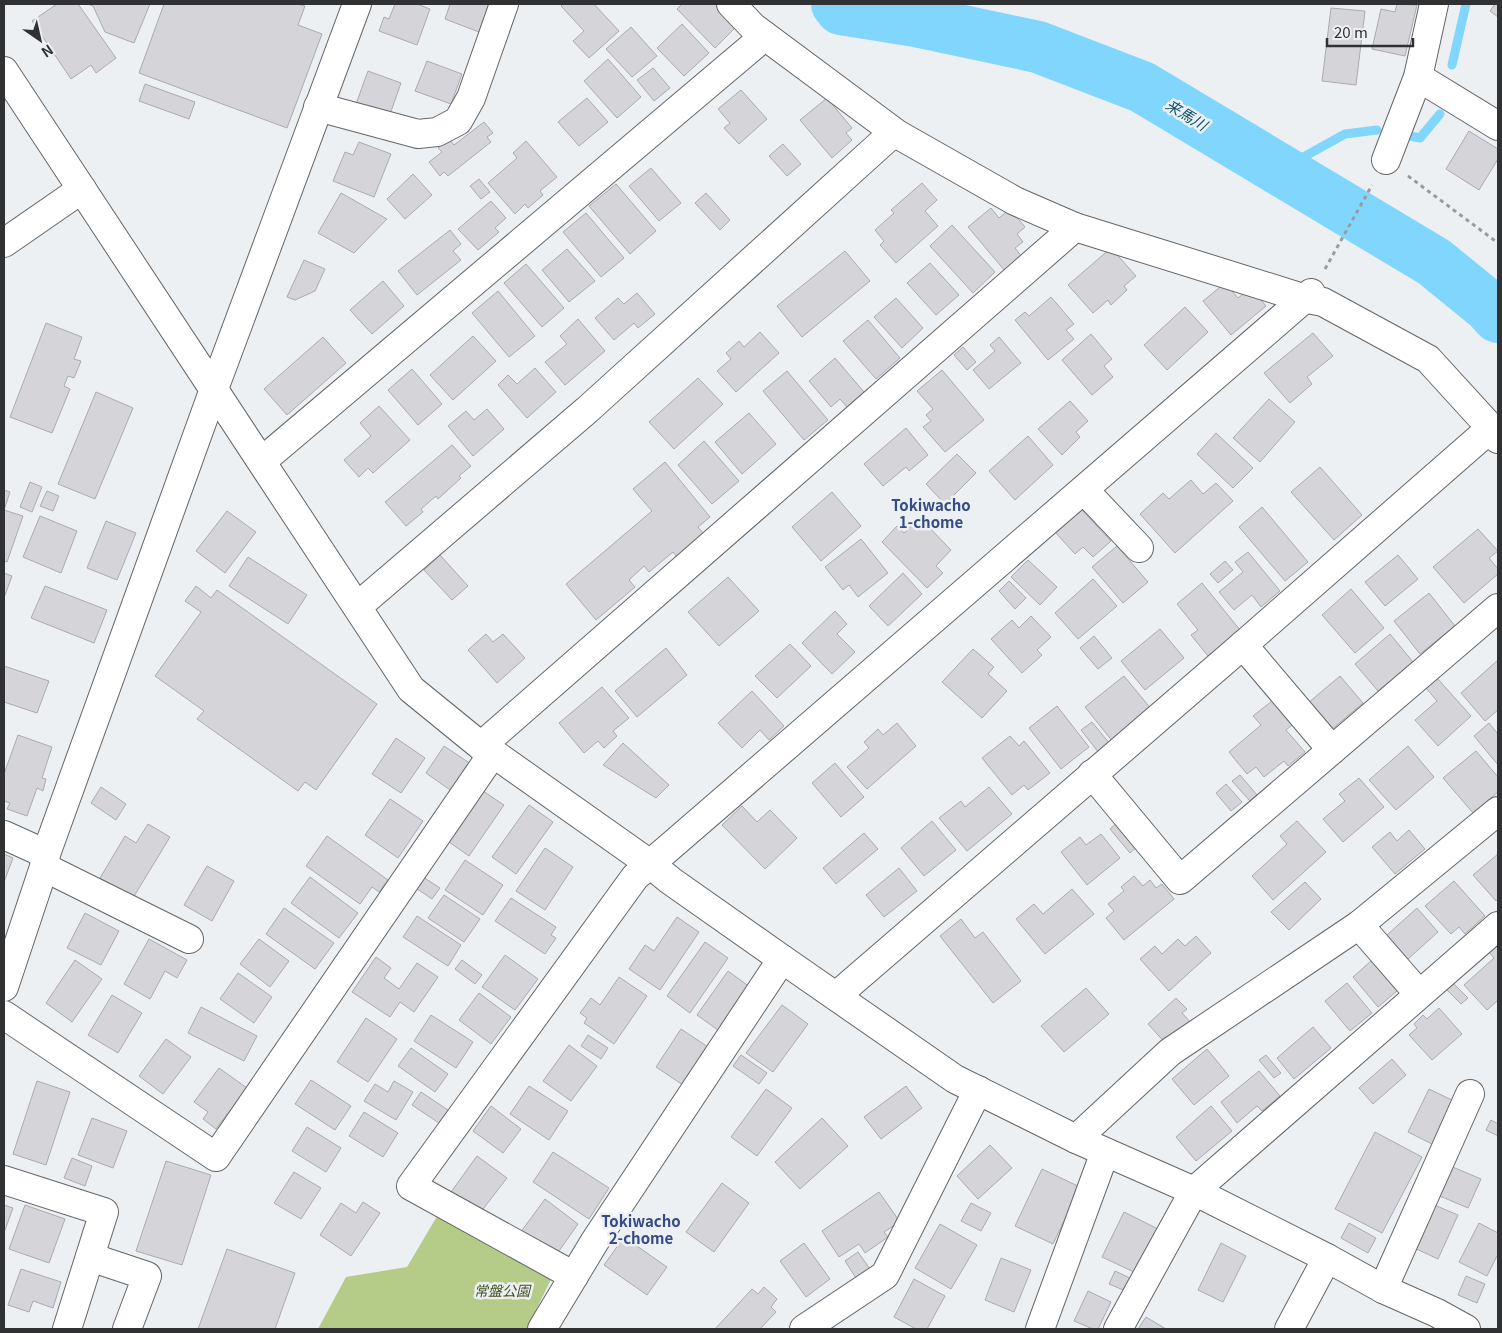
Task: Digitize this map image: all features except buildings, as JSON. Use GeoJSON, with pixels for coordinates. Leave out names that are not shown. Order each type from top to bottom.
{"type":"FeatureCollection","features":[{"type":"Feature","properties":{"kind":"street"},"geometry":{"type":"LineString","coordinates":[[4,987],[45,860],[214,389],[357,4]]}},
{"type":"Feature","properties":{"kind":"street"},"geometry":{"type":"LineString","coordinates":[[318,107],[418,134],[437,132],[444,129],[458,121],[471,98],[504,4]]}},
{"type":"Feature","properties":{"kind":"street"},"geometry":{"type":"LineString","coordinates":[[731,4],[753,27],[894,132],[1015,201],[1075,227],[1312,289],[1323,302],[1428,359],[1494,434],[1243,645],[836,996]]}},
{"type":"Feature","properties":{"kind":"street"},"geometry":{"type":"LineString","coordinates":[[1380,171],[1418,76],[1434,4]]}},
{"type":"Feature","properties":{"kind":"street"},"geometry":{"type":"LineString","coordinates":[[262,461],[765,36]]}},
{"type":"Feature","properties":{"kind":"street"},"geometry":{"type":"LineString","coordinates":[[4,70],[411,689],[487,750],[955,1079],[1076,1139],[1194,1191],[1327,1258],[1383,1288],[1432,1321],[1466,1329]]}},
{"type":"Feature","properties":{"kind":"street"},"geometry":{"type":"LineString","coordinates":[[1418,76],[1498,126]]}},
{"type":"Feature","properties":{"kind":"street"},"geometry":{"type":"LineString","coordinates":[[358,606],[587,410],[894,132]]}},
{"type":"Feature","properties":{"kind":"street"},"geometry":{"type":"LineString","coordinates":[[4,243],[82,189]]}},
{"type":"Feature","properties":{"kind":"street"},"geometry":{"type":"LineString","coordinates":[[4,1015],[216,1157],[487,750],[1075,227]]}},
{"type":"Feature","properties":{"kind":"street"},"geometry":{"type":"LineString","coordinates":[[574,1276],[411,1186],[635,877],[1084,490],[1312,289]]}},
{"type":"Feature","properties":{"kind":"street"},"geometry":{"type":"LineString","coordinates":[[1084,490],[1139,548]]}},
{"type":"Feature","properties":{"kind":"street"},"geometry":{"type":"LineString","coordinates":[[1092,774],[1180,880],[1498,608]]}},
{"type":"Feature","properties":{"kind":"street"},"geometry":{"type":"LineString","coordinates":[[1243,645],[1332,750]]}},
{"type":"Feature","properties":{"kind":"street"},"geometry":{"type":"LineString","coordinates":[[1076,1139],[1170,1052],[1359,926],[1498,811]]}},
{"type":"Feature","properties":{"kind":"street"},"geometry":{"type":"LineString","coordinates":[[4,835],[45,860],[189,939]]}},
{"type":"Feature","properties":{"kind":"street"},"geometry":{"type":"LineString","coordinates":[[1359,926],[1419,994]]}},
{"type":"Feature","properties":{"kind":"street"},"geometry":{"type":"LineString","coordinates":[[1118,1329],[1194,1191],[1498,926]]}},
{"type":"Feature","properties":{"kind":"street"},"geometry":{"type":"LineString","coordinates":[[542,1329],[594,1241],[782,959]]}},
{"type":"Feature","properties":{"kind":"street"},"geometry":{"type":"LineString","coordinates":[[804,1329],[885,1274],[978,1090]]}},
{"type":"Feature","properties":{"kind":"street"},"geometry":{"type":"LineString","coordinates":[[1383,1288],[1470,1094]]}},
{"type":"Feature","properties":{"kind":"street"},"geometry":{"type":"LineString","coordinates":[[1040,1329],[1105,1152]]}},
{"type":"Feature","properties":{"kind":"street"},"geometry":{"type":"LineString","coordinates":[[4,1180],[104,1212],[66,1329]]}},
{"type":"Feature","properties":{"kind":"street"},"geometry":{"type":"LineString","coordinates":[[90,1257],[147,1276],[128,1329]]}},
{"type":"Feature","properties":{"kind":"street"},"geometry":{"type":"LineString","coordinates":[[1289,1329],[1327,1258]]}},
{"type":"Feature","properties":{"kind":"path"},"geometry":{"type":"LineString","coordinates":[[1312,289],[1380,171],[1498,243]]}},
{"type":"Feature","properties":{"kind":"green space","name":"常盤公園"},"geometry":{"type":"Polygon","coordinates":[[[439,1213],[553,1275],[527,1329],[318,1329],[346,1277],[407,1267],[439,1213]]]}},
{"type":"Feature","properties":{"kind":"waterway","name":"来馬川"},"geometry":{"type":"LineString","coordinates":[[837,4],[841,9],[916,21],[1038,47],[1142,87],[1434,262],[1488,306],[1498,317]]}},
{"type":"Feature","properties":{"kind":"waterway"},"geometry":{"type":"LineString","coordinates":[[1452,65],[1466,4]]}},
{"type":"Feature","properties":{"kind":"waterway"},"geometry":{"type":"LineString","coordinates":[[1405,135],[1420,138],[1440,114]]}},
{"type":"Feature","properties":{"kind":"waterway"},"geometry":{"type":"LineString","coordinates":[[1280,170],[1345,134],[1377,130]]}},
{"type":"Feature","properties":{"kind":"district","name":"Tokiwacho 1-chome"},"geometry":{"type":"Point","coordinates":[931,512]}},
{"type":"Feature","properties":{"kind":"district","name":"Tokiwacho 2-chome"},"geometry":{"type":"Point","coordinates":[641,1228]}}]}
